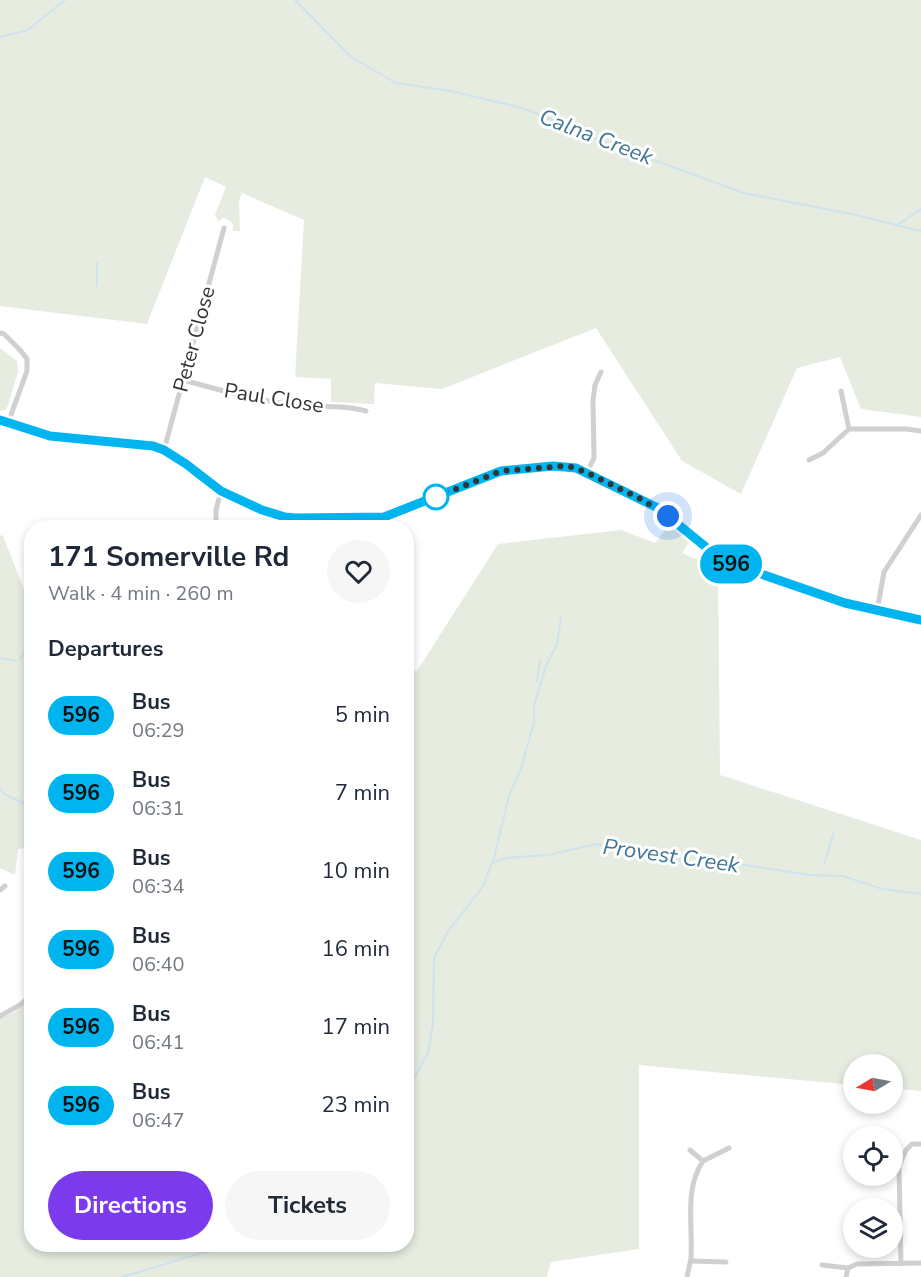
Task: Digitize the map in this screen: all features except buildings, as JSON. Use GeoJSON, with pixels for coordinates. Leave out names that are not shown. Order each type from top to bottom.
{"type":"FeatureCollection","features":[{"type":"Feature","properties":{"kind":"street","name":"Peter Close"},"geometry":{"type":"LineString","coordinates":[[164,450],[224,228]]}},
{"type":"Feature","properties":{"kind":"street"},"geometry":{"type":"LineString","coordinates":[[0,333],[4,334],[27,359],[27,371],[8,423]]}},
{"type":"Feature","properties":{"kind":"street"},"geometry":{"type":"LineString","coordinates":[[587,472],[594,458],[593,401],[595,385],[601,372]]}},
{"type":"Feature","properties":{"kind":"street","name":"Paul Close"},"geometry":{"type":"LineString","coordinates":[[183,380],[258,400],[298,405],[352,407],[366,411]]}},
{"type":"Feature","properties":{"kind":"street"},"geometry":{"type":"LineString","coordinates":[[841,391],[849,429]]}},
{"type":"Feature","properties":{"kind":"street"},"geometry":{"type":"LineString","coordinates":[[0,420],[50,436],[133,444],[164,450],[221,491],[262,510],[285,517],[372,518],[395,514],[501,471],[559,466],[576,468],[658,508],[729,563],[845,603],[921,620]]}},
{"type":"Feature","properties":{"kind":"street"},"geometry":{"type":"LineString","coordinates":[[810,460],[823,453],[849,429],[921,431]]}},
{"type":"Feature","properties":{"kind":"street"},"geometry":{"type":"LineString","coordinates":[[216,520],[221,491]]}},
{"type":"Feature","properties":{"kind":"street"},"geometry":{"type":"LineString","coordinates":[[877,611],[884,572],[921,515]]}},
{"type":"Feature","properties":{"kind":"street"},"geometry":{"type":"LineString","coordinates":[[0,1016],[24,1001]]}},
{"type":"Feature","properties":{"kind":"street"},"geometry":{"type":"LineString","coordinates":[[903,1154],[912,1144],[921,1143]]}},
{"type":"Feature","properties":{"kind":"street"},"geometry":{"type":"LineString","coordinates":[[687,1277],[691,1261],[691,1185],[704,1161],[729,1148]]}},
{"type":"Feature","properties":{"kind":"street"},"geometry":{"type":"LineString","coordinates":[[690,1150],[704,1161]]}},
{"type":"Feature","properties":{"kind":"street"},"geometry":{"type":"LineString","coordinates":[[897,1186],[901,1264]]}},
{"type":"Feature","properties":{"kind":"street"},"geometry":{"type":"LineString","coordinates":[[691,1261],[726,1262]]}},
{"type":"Feature","properties":{"kind":"street"},"geometry":{"type":"LineString","coordinates":[[846,1277],[848,1268],[853,1264],[921,1263]]}},
{"type":"Feature","properties":{"kind":"street"},"geometry":{"type":"LineString","coordinates":[[822,1265],[848,1268]]}},
{"type":"Feature","properties":{"kind":"shaded area"},"geometry":{"type":"Polygon","coordinates":[[[0,0],[921,0],[921,417],[861,409],[840,357],[797,368],[741,494],[682,461],[596,328],[442,389],[375,383],[374,404],[331,402],[331,379],[295,377],[304,220],[242,193],[239,202],[240,231],[233,231],[233,224],[229,220],[223,218],[218,221],[215,215],[226,187],[205,177],[147,324],[0,306],[0,0]]]}},
{"type":"Feature","properties":{"kind":"shaded area"},"geometry":{"type":"Polygon","coordinates":[[[0,348],[17,361],[18,372],[8,405],[5,410],[0,411],[0,348]]]}},
{"type":"Feature","properties":{"kind":"shaded area"},"geometry":{"type":"Polygon","coordinates":[[[671,522],[692,538],[682,553],[718,568],[720,775],[921,840],[921,1091],[903,1089],[903,1054],[843,1054],[843,1084],[639,1065],[639,1249],[551,1262],[547,1277],[0,1277],[0,1018],[15,1012],[24,1004],[24,1252],[414,1252],[414,671],[417,671],[498,544],[621,530],[655,543],[671,522]]]}},
{"type":"Feature","properties":{"kind":"shaded area"},"geometry":{"type":"Polygon","coordinates":[[[0,535],[3,536],[24,589],[24,848],[18,849],[15,875],[0,868],[0,535]]]}},
{"type":"Feature","properties":{"kind":"waterway","name":"Calna Creek"},"geometry":{"type":"LineString","coordinates":[[0,37],[28,30],[65,0]]}},
{"type":"Feature","properties":{"kind":"waterway","name":"Calna Creek"},"geometry":{"type":"LineString","coordinates":[[295,0],[351,57],[396,83],[451,91],[522,108],[577,132],[744,193],[856,215],[921,231]]}},
{"type":"Feature","properties":{"kind":"waterway"},"geometry":{"type":"LineString","coordinates":[[896,226],[921,209]]}},
{"type":"Feature","properties":{"kind":"waterway"},"geometry":{"type":"LineString","coordinates":[[97,263],[97,286]]}},
{"type":"Feature","properties":{"kind":"waterway"},"geometry":{"type":"LineString","coordinates":[[493,862],[509,796],[521,769],[534,722],[534,706],[546,666],[557,644],[561,618]]}},
{"type":"Feature","properties":{"kind":"waterway"},"geometry":{"type":"LineString","coordinates":[[20,659],[24,654]]}},
{"type":"Feature","properties":{"kind":"waterway"},"geometry":{"type":"LineString","coordinates":[[0,658],[16,661]]}},
{"type":"Feature","properties":{"kind":"waterway"},"geometry":{"type":"LineString","coordinates":[[537,681],[540,661]]}},
{"type":"Feature","properties":{"kind":"waterway"},"geometry":{"type":"LineString","coordinates":[[0,788],[4,794],[24,803]]}},
{"type":"Feature","properties":{"kind":"waterway"},"geometry":{"type":"LineString","coordinates":[[824,864],[834,832]]}},
{"type":"Feature","properties":{"kind":"waterway","name":"Provest Creek"},"geometry":{"type":"LineString","coordinates":[[414,1079],[428,1052],[433,1023],[434,958],[447,933],[483,886],[492,863],[506,858],[548,855],[596,844],[694,863],[745,865],[810,875],[843,876],[882,889],[921,894]]}},
{"type":"Feature","properties":{"kind":"waterway","name":"Provest Creek"},"geometry":{"type":"LineString","coordinates":[[122,1277],[208,1252]]}},
{"type":"Feature","properties":{"kind":"bus line","name":"596"},"geometry":{"type":"LineString","coordinates":[[0,420],[50,436],[153,446],[186,464],[221,491],[262,510],[295,518],[384,517],[501,471],[553,466],[576,468],[658,508],[720,558],[740,568],[845,603],[921,620]]}},
{"type":"Feature","properties":{"kind":"route"},"geometry":{"type":"LineString","coordinates":[[436,497],[501,471],[565,466],[587,472],[658,508],[668,516]]}}]}
